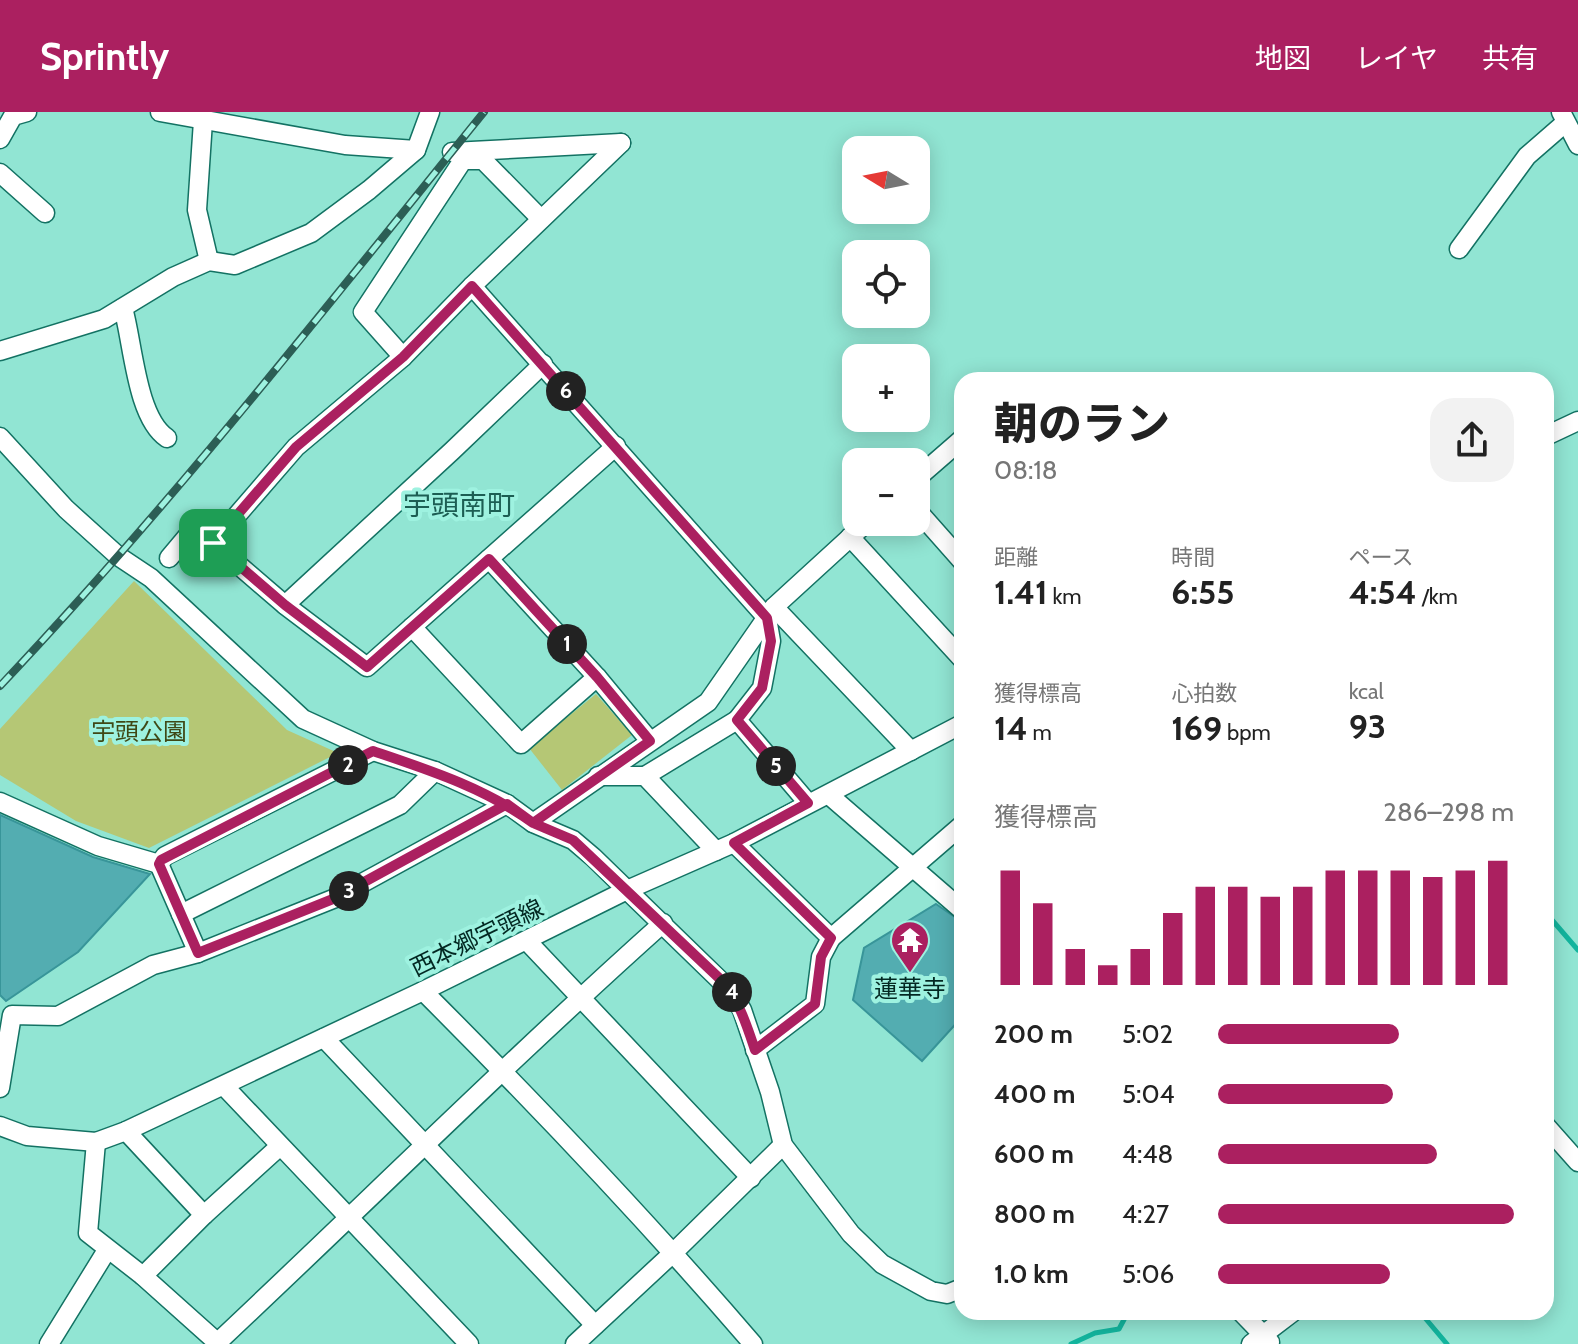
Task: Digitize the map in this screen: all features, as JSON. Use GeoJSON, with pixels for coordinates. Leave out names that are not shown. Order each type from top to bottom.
{"type":"FeatureCollection","features":[{"type":"Feature","properties":{"kind":"street"},"geometry":{"type":"LineString","coordinates":[[0,139],[13,116],[27,112]]}},
{"type":"Feature","properties":{"kind":"street"},"geometry":{"type":"LineString","coordinates":[[160,112],[345,145],[416,150]]}},
{"type":"Feature","properties":{"kind":"street"},"geometry":{"type":"LineString","coordinates":[[0,351],[104,319],[173,277],[209,261],[235,265],[311,233],[416,150],[430,112]]}},
{"type":"Feature","properties":{"kind":"street"},"geometry":{"type":"LineString","coordinates":[[1459,249],[1527,156],[1563,117],[1578,145]]}},
{"type":"Feature","properties":{"kind":"street"},"geometry":{"type":"LineString","coordinates":[[203,121],[197,210],[209,261]]}},
{"type":"Feature","properties":{"kind":"street"},"geometry":{"type":"LineString","coordinates":[[213,543],[296,447],[403,357],[621,143],[452,152]]}},
{"type":"Feature","properties":{"kind":"street"},"geometry":{"type":"LineString","coordinates":[[403,357],[363,312],[463,160],[483,160],[541,219]]}},
{"type":"Feature","properties":{"kind":"street"},"geometry":{"type":"LineString","coordinates":[[0,173],[45,213]]}},
{"type":"Feature","properties":{"kind":"street"},"geometry":{"type":"LineString","coordinates":[[472,286],[771,612],[911,751]]}},
{"type":"Feature","properties":{"kind":"street"},"geometry":{"type":"LineString","coordinates":[[123,308],[135,378],[158,432],[167,438]]}},
{"type":"Feature","properties":{"kind":"street"},"geometry":{"type":"LineString","coordinates":[[285,605],[543,364]]}},
{"type":"Feature","properties":{"kind":"street"},"geometry":{"type":"LineString","coordinates":[[1554,432],[1578,421]]}},
{"type":"Feature","properties":{"kind":"street"},"geometry":{"type":"LineString","coordinates":[[0,437],[66,509],[118,556],[151,578],[303,719],[373,751],[435,771],[507,804],[533,823],[573,840],[731,991],[742,1010],[770,1092],[783,1145],[851,1234],[882,1264],[931,1291],[947,1294],[954,1291]]}},
{"type":"Feature","properties":{"kind":"street"},"geometry":{"type":"LineString","coordinates":[[169,558],[190,533],[213,543],[285,605],[367,667],[616,446]]}},
{"type":"Feature","properties":{"kind":"street"},"geometry":{"type":"LineString","coordinates":[[930,467],[954,446]]}},
{"type":"Feature","properties":{"kind":"street"},"geometry":{"type":"LineString","coordinates":[[930,525],[954,552]]}},
{"type":"Feature","properties":{"kind":"street"},"geometry":{"type":"LineString","coordinates":[[533,823],[708,702],[771,612],[850,537],[954,650]]}},
{"type":"Feature","properties":{"kind":"street"},"geometry":{"type":"LineString","coordinates":[[489,559],[597,677],[650,741]]}},
{"type":"Feature","properties":{"kind":"street"},"geometry":{"type":"LineString","coordinates":[[598,776],[645,776],[737,720],[762,688],[771,641],[771,612]]}},
{"type":"Feature","properties":{"kind":"street"},"geometry":{"type":"LineString","coordinates":[[412,627],[521,744],[597,677]]}},
{"type":"Feature","properties":{"kind":"street"},"geometry":{"type":"LineString","coordinates":[[737,720],[808,803]]}},
{"type":"Feature","properties":{"kind":"street","name":"西本郷宇頭線"},"geometry":{"type":"LineString","coordinates":[[0,1126],[27,1136],[96,1142],[126,1131],[527,941],[627,890],[734,843],[954,728]]}},
{"type":"Feature","properties":{"kind":"street"},"geometry":{"type":"LineString","coordinates":[[159,864],[165,856],[373,751]]}},
{"type":"Feature","properties":{"kind":"street"},"geometry":{"type":"LineString","coordinates":[[181,914],[400,805],[435,771]]}},
{"type":"Feature","properties":{"kind":"street"},"geometry":{"type":"LineString","coordinates":[[645,776],[716,851]]}},
{"type":"Feature","properties":{"kind":"street"},"geometry":{"type":"LineString","coordinates":[[829,795],[954,903]]}},
{"type":"Feature","properties":{"kind":"street"},"geometry":{"type":"LineString","coordinates":[[0,802],[98,846],[159,864],[198,953]]}},
{"type":"Feature","properties":{"kind":"street"},"geometry":{"type":"LineString","coordinates":[[0,1088],[12,1015],[58,1016],[153,965],[198,953],[333,899],[507,804]]}},
{"type":"Feature","properties":{"kind":"street"},"geometry":{"type":"LineString","coordinates":[[755,1050],[815,1004],[821,957],[831,938],[954,832]]}},
{"type":"Feature","properties":{"kind":"street"},"geometry":{"type":"LineString","coordinates":[[734,843],[831,938]]}},
{"type":"Feature","properties":{"kind":"street"},"geometry":{"type":"LineString","coordinates":[[96,1142],[88,1233],[143,1276],[218,1343],[424,1144],[663,923]]}},
{"type":"Feature","properties":{"kind":"street"},"geometry":{"type":"LineString","coordinates":[[527,941],[751,1178]]}},
{"type":"Feature","properties":{"kind":"street"},"geometry":{"type":"LineString","coordinates":[[423,991],[674,1252],[753,1344]]}},
{"type":"Feature","properties":{"kind":"street"},"geometry":{"type":"LineString","coordinates":[[324,1038],[595,1325]]}},
{"type":"Feature","properties":{"kind":"street"},"geometry":{"type":"LineString","coordinates":[[224,1086],[469,1344]]}},
{"type":"Feature","properties":{"kind":"street"},"geometry":{"type":"LineString","coordinates":[[126,1131],[204,1215]]}},
{"type":"Feature","properties":{"kind":"street"},"geometry":{"type":"LineString","coordinates":[[1554,1135],[1578,1162]]}},
{"type":"Feature","properties":{"kind":"street"},"geometry":{"type":"LineString","coordinates":[[575,1344],[783,1145]]}},
{"type":"Feature","properties":{"kind":"street"},"geometry":{"type":"LineString","coordinates":[[143,1276],[280,1146]]}},
{"type":"Feature","properties":{"kind":"street"},"geometry":{"type":"LineString","coordinates":[[49,1344],[107,1250]]}},
{"type":"Feature","properties":{"kind":"street"},"geometry":{"type":"LineString","coordinates":[[1247,1320],[1262,1341],[1284,1320]]}},
{"type":"Feature","properties":{"kind":"green space","name":"宇頭公園"},"geometry":{"type":"Polygon","coordinates":[[[134,581],[287,730],[338,753],[149,848],[76,821],[0,775],[0,729],[134,581]]]}},
{"type":"Feature","properties":{"kind":"green space"},"geometry":{"type":"Polygon","coordinates":[[[596,694],[632,735],[562,790],[529,748],[596,694]]]}},
{"type":"Feature","properties":{"kind":"building"},"geometry":{"type":"Polygon","coordinates":[[[0,815],[93,857],[150,874],[78,952],[6,1001],[0,995],[0,815]]]}},
{"type":"Feature","properties":{"kind":"building","name":"蓮華寺"},"geometry":{"type":"Polygon","coordinates":[[[936,904],[954,916],[954,1026],[922,1061],[853,1000],[864,948],[936,904]]]}},
{"type":"Feature","properties":{"kind":"waterway"},"geometry":{"type":"LineString","coordinates":[[1554,922],[1578,950]]}},
{"type":"Feature","properties":{"kind":"waterway"},"geometry":{"type":"LineString","coordinates":[[1071,1344],[1095,1333],[1119,1329],[1124,1320]]}},
{"type":"Feature","properties":{"kind":"waterway"},"geometry":{"type":"LineString","coordinates":[[1427,1320],[1447,1344]]}},
{"type":"Feature","properties":{"kind":"railway"},"geometry":{"type":"LineString","coordinates":[[0,686],[187,476],[484,112]]}},
{"type":"Feature","properties":{"kind":"place","name":"蓮華寺"},"geometry":{"type":"Point","coordinates":[910,974]}},
{"type":"Feature","properties":{"kind":"district","name":"宇頭南町"},"geometry":{"type":"Point","coordinates":[459,505]}},
{"type":"Feature","properties":{"kind":"route"},"geometry":{"type":"LineString","coordinates":[[213,543],[285,605],[367,667],[489,559],[597,677],[650,741],[533,823],[507,804],[435,771],[373,751],[161,860],[159,864],[198,953],[333,899],[507,804],[533,823],[573,840],[719,978],[742,1010],[755,1050],[815,1004],[821,957],[831,938],[734,843],[808,803],[737,720],[762,688],[771,641],[767,618],[472,286],[403,357],[296,447],[213,543]]}}]}
